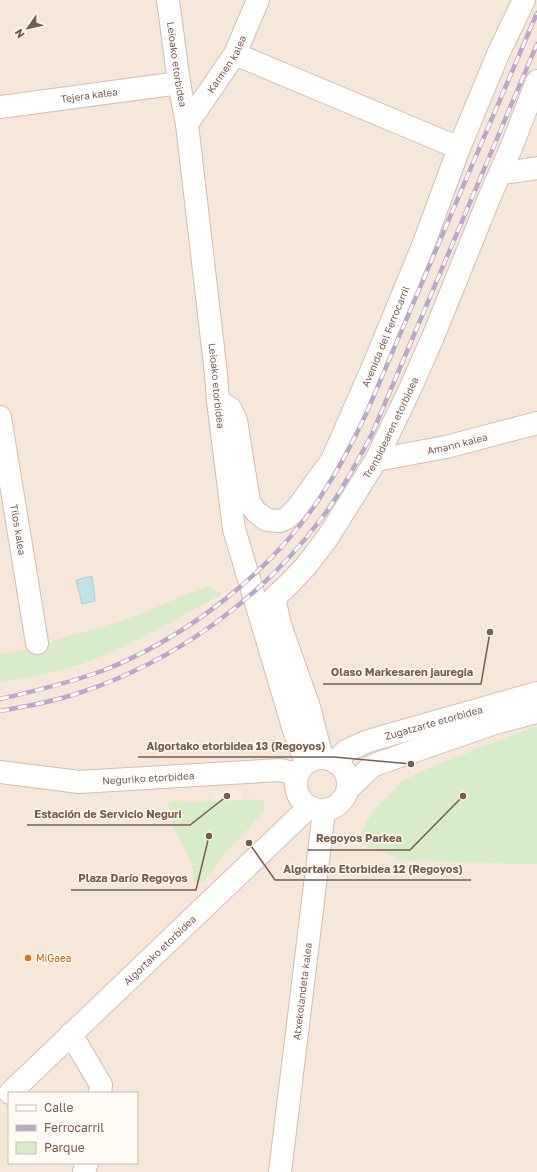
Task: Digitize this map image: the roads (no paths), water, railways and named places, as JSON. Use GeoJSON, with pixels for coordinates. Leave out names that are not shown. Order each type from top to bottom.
{"type":"FeatureCollection","features":[{"type":"Feature","properties":{"kind":"street","name":"Leioako etorbidea"},"geometry":{"type":"LineString","coordinates":[[168,0],[179,83],[187,124],[234,529],[294,730],[301,750],[316,764]]}},
{"type":"Feature","properties":{"kind":"street","name":"Karmen kalea"},"geometry":{"type":"LineString","coordinates":[[187,124],[235,54],[258,0]]}},
{"type":"Feature","properties":{"kind":"street","name":"Avenida del Ferrocarril"},"geometry":{"type":"LineString","coordinates":[[218,401],[230,408],[236,420],[249,502],[256,512],[267,520],[280,521],[287,518],[298,507],[332,460],[424,244],[459,148],[499,52],[524,0]]}},
{"type":"Feature","properties":{"kind":"street"},"geometry":{"type":"LineString","coordinates":[[235,54],[459,148]]}},
{"type":"Feature","properties":{"kind":"street","name":"Trenbidearen etorbidea"},"geometry":{"type":"LineString","coordinates":[[316,764],[308,707],[280,625],[274,598],[306,566],[328,537],[376,460],[433,337],[537,81]]}},
{"type":"Feature","properties":{"kind":"street","name":"Tejera kalea"},"geometry":{"type":"LineString","coordinates":[[0,107],[179,83]]}},
{"type":"Feature","properties":{"kind":"street"},"geometry":{"type":"LineString","coordinates":[[501,171],[511,172],[537,168]]}},
{"type":"Feature","properties":{"kind":"street","name":"Tilos kalea"},"geometry":{"type":"LineString","coordinates":[[0,417],[37,643]]}},
{"type":"Feature","properties":{"kind":"street","name":"Amann kalea"},"geometry":{"type":"LineString","coordinates":[[376,460],[446,446],[537,423]]}},
{"type":"Feature","properties":{"kind":"street","name":"Zugatzarte etorbidea"},"geometry":{"type":"LineString","coordinates":[[316,764],[368,741],[537,693]]}},
{"type":"Feature","properties":{"kind":"street","name":"Zugatzarte etorbidea"},"geometry":{"type":"LineString","coordinates":[[348,789],[371,767],[377,764],[495,723],[537,712]]}},
{"type":"Feature","properties":{"kind":"street"},"geometry":{"type":"LineString","coordinates":[[316,764],[341,766],[348,780],[348,789],[340,804],[332,808],[316,809],[298,797],[296,789],[316,764]]}},
{"type":"Feature","properties":{"kind":"street","name":"Neguriko etorbidea"},"geometry":{"type":"LineString","coordinates":[[0,772],[79,782],[280,770],[316,764]]}},
{"type":"Feature","properties":{"kind":"street","name":"Algortako etorbidea"},"geometry":{"type":"LineString","coordinates":[[10,1092],[316,809]]}},
{"type":"Feature","properties":{"kind":"street","name":"Atxekolandeta kalea"},"geometry":{"type":"LineString","coordinates":[[280,1172],[316,809]]}},
{"type":"Feature","properties":{"kind":"street"},"geometry":{"type":"LineString","coordinates":[[71,1034],[101,1086],[100,1092]]}},
{"type":"Feature","properties":{"kind":"street","name":"Algortako etorbidea"},"geometry":{"type":"LineString","coordinates":[[0,1102],[8,1094]]}},
{"type":"Feature","properties":{"kind":"water"},"geometry":{"type":"Polygon","coordinates":[[[92,576],[95,601],[82,604],[76,580],[92,576]]]}},
{"type":"Feature","properties":{"kind":"railway"},"geometry":{"type":"LineString","coordinates":[[0,699],[39,690],[102,671],[134,657],[165,640],[225,600],[278,551],[301,524],[333,476],[351,445],[366,414],[537,13]]}},
{"type":"Feature","properties":{"kind":"railway"},"geometry":{"type":"LineString","coordinates":[[0,711],[52,701],[82,692],[117,679],[151,663],[184,644],[215,624],[272,575],[321,519],[342,488],[372,434],[537,44]]}},
{"type":"Feature","properties":{"kind":"place","name":"Olaso Markesaren jauregia"},"geometry":{"type":"Point","coordinates":[490,632]}},
{"type":"Feature","properties":{"kind":"place","name":"Algortako etorbidea 13 (Regoyos)"},"geometry":{"type":"Point","coordinates":[411,764]}},
{"type":"Feature","properties":{"kind":"place","name":"Estación de Servicio Neguri"},"geometry":{"type":"Point","coordinates":[227,796]}},
{"type":"Feature","properties":{"kind":"place","name":"Regoyos Parkea"},"geometry":{"type":"Point","coordinates":[463,796]}},
{"type":"Feature","properties":{"kind":"place","name":"Plaza Darío Regoyos"},"geometry":{"type":"Point","coordinates":[209,836]}},
{"type":"Feature","properties":{"kind":"place","name":"Algortako Etorbidea 12 (Regoyos)"},"geometry":{"type":"Point","coordinates":[249,843]}},
{"type":"Feature","properties":{"kind":"place","name":"MiGaea"},"geometry":{"type":"Point","coordinates":[28,958]}}]}
